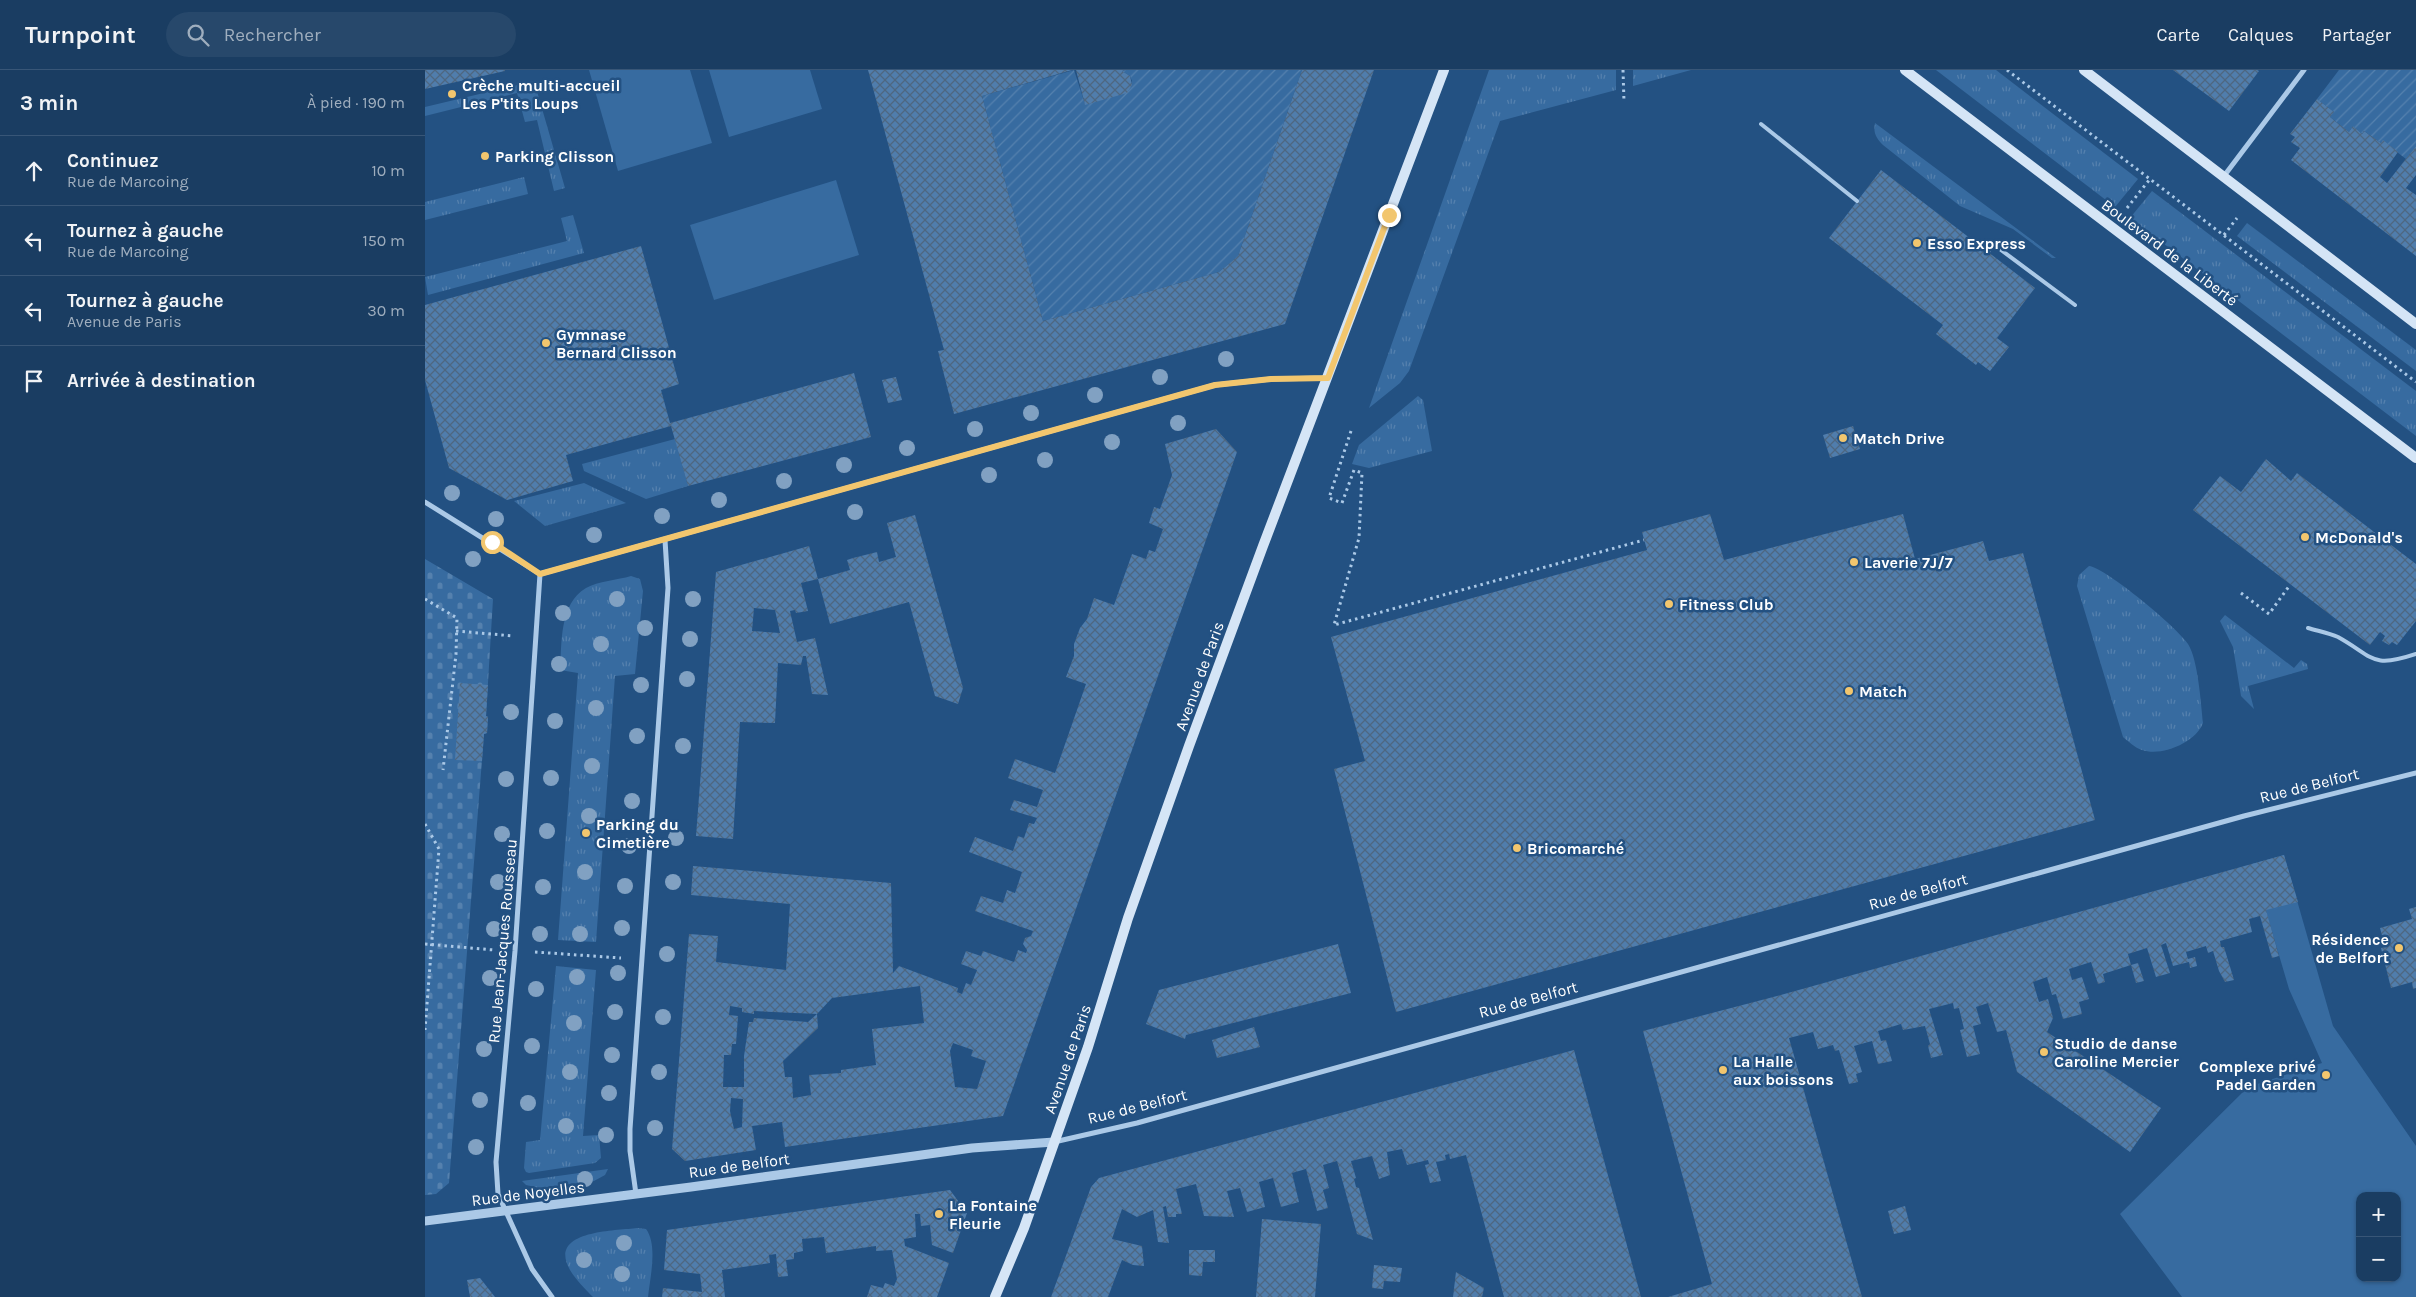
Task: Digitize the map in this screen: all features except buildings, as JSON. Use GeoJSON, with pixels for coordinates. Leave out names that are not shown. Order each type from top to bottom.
{"type":"FeatureCollection","features":[{"type":"Feature","properties":{"kind":"main road","name":"Avenue de Paris"},"geometry":{"type":"LineString","coordinates":[[995,1297],[1024,1228],[1088,1047],[1128,918],[1186,755],[1263,546],[1444,70]]}},
{"type":"Feature","properties":{"kind":"main road","name":"Boulevard de la Liberté"},"geometry":{"type":"LineString","coordinates":[[1905,70],[2416,458]]}},
{"type":"Feature","properties":{"kind":"main road"},"geometry":{"type":"LineString","coordinates":[[2085,70],[2416,324]]}},
{"type":"Feature","properties":{"kind":"street"},"geometry":{"type":"LineString","coordinates":[[2224,176],[2304,70]]}},
{"type":"Feature","properties":{"kind":"street"},"geometry":{"type":"LineString","coordinates":[[425,502],[540,574],[1215,385],[1244,381],[1328,378]]}},
{"type":"Feature","properties":{"kind":"street"},"geometry":{"type":"LineString","coordinates":[[635,1194],[630,1151],[631,1129],[668,588],[665,540]]}},
{"type":"Feature","properties":{"kind":"street","name":"Rue Jean-Jacques Rousseau"},"geometry":{"type":"LineString","coordinates":[[540,574],[515,951],[496,1162],[498,1194],[538,1279],[552,1297]]}},
{"type":"Feature","properties":{"kind":"street","name":"Rue de Belfort"},"geometry":{"type":"LineString","coordinates":[[635,1194],[972,1148],[1054,1142],[1137,1123],[2235,819],[2416,773]]}},
{"type":"Feature","properties":{"kind":"street","name":"Rue de Noyelles"},"geometry":{"type":"LineString","coordinates":[[425,1221],[635,1194]]}},
{"type":"Feature","properties":{"kind":"lane"},"geometry":{"type":"LineString","coordinates":[[1761,124],[1857,201]]}},
{"type":"Feature","properties":{"kind":"lane"},"geometry":{"type":"LineString","coordinates":[[1988,252],[1993,244],[2075,305]]}},
{"type":"Feature","properties":{"kind":"lane"},"geometry":{"type":"LineString","coordinates":[[2308,628],[2337,637],[2367,658],[2396,661],[2416,654]]}},
{"type":"Feature","properties":{"kind":"path"},"geometry":{"type":"LineString","coordinates":[[1623,70],[1624,102]]}},
{"type":"Feature","properties":{"kind":"path"},"geometry":{"type":"LineString","coordinates":[[2007,70],[2416,382]]}},
{"type":"Feature","properties":{"kind":"path"},"geometry":{"type":"LineString","coordinates":[[2112,228],[2150,179]]}},
{"type":"Feature","properties":{"kind":"path"},"geometry":{"type":"LineString","coordinates":[[1351,431],[1329,498],[1342,503],[1354,470],[1362,473],[1359,538],[1334,625],[1644,540]]}},
{"type":"Feature","properties":{"kind":"path"},"geometry":{"type":"LineString","coordinates":[[2241,593],[2269,614],[2290,585]]}},
{"type":"Feature","properties":{"kind":"path"},"geometry":{"type":"LineString","coordinates":[[425,599],[457,618],[443,770]]}},
{"type":"Feature","properties":{"kind":"path"},"geometry":{"type":"LineString","coordinates":[[457,631],[537,638]]}},
{"type":"Feature","properties":{"kind":"path"},"geometry":{"type":"LineString","coordinates":[[425,824],[439,849],[425,1030]]}},
{"type":"Feature","properties":{"kind":"path"},"geometry":{"type":"LineString","coordinates":[[425,944],[642,959]]}},
{"type":"Feature","properties":{"kind":"green space"},"geometry":{"type":"Polygon","coordinates":[[[589,70],[690,70],[712,143],[618,171],[589,70]]]}},
{"type":"Feature","properties":{"kind":"green space"},"geometry":{"type":"Polygon","coordinates":[[[709,70],[810,70],[822,109],[729,137],[709,70]]]}},
{"type":"Feature","properties":{"kind":"green space"},"geometry":{"type":"Polygon","coordinates":[[[1074,70],[1085,104],[1128,91],[1132,81],[1130,76],[1122,71],[1126,70],[1302,70],[1238,256],[1219,272],[1043,321],[982,96],[1074,70]]]}},
{"type":"Feature","properties":{"kind":"green space"},"geometry":{"type":"Polygon","coordinates":[[[1489,70],[1616,70],[1616,90],[1500,121],[1409,371],[1400,383],[1369,408],[1489,70]]]}},
{"type":"Feature","properties":{"kind":"green space"},"geometry":{"type":"Polygon","coordinates":[[[1633,70],[1691,70],[1633,86],[1633,70]]]}},
{"type":"Feature","properties":{"kind":"green space"},"geometry":{"type":"Polygon","coordinates":[[[1936,70],[1996,70],[2138,179],[2115,207],[1936,70]]]}},
{"type":"Feature","properties":{"kind":"green space"},"geometry":{"type":"Polygon","coordinates":[[[2339,70],[2416,70],[2416,146],[2406,159],[2383,141],[2381,143],[2364,131],[2362,134],[2353,126],[2349,132],[2330,117],[2334,112],[2317,99],[2339,70]]]}},
{"type":"Feature","properties":{"kind":"green space"},"geometry":{"type":"Polygon","coordinates":[[[534,81],[565,188],[554,191],[537,120],[525,122],[517,93],[425,116],[425,107],[534,81]]]}},
{"type":"Feature","properties":{"kind":"green space"},"geometry":{"type":"Polygon","coordinates":[[[1875,123],[2056,258],[2052,258],[2013,229],[1960,206],[1883,145],[1874,130],[1875,123]]]}},
{"type":"Feature","properties":{"kind":"green space"},"geometry":{"type":"Polygon","coordinates":[[[524,177],[528,194],[425,220],[425,202],[524,177]]]}},
{"type":"Feature","properties":{"kind":"green space"},"geometry":{"type":"Polygon","coordinates":[[[836,180],[859,255],[714,300],[690,225],[836,180]]]}},
{"type":"Feature","properties":{"kind":"green space"},"geometry":{"type":"Polygon","coordinates":[[[2152,191],[2416,391],[2416,436],[2130,218],[2152,191]]]}},
{"type":"Feature","properties":{"kind":"green space"},"geometry":{"type":"Polygon","coordinates":[[[573,215],[584,253],[428,295],[425,277],[567,241],[561,218],[573,215]]]}},
{"type":"Feature","properties":{"kind":"green space"},"geometry":{"type":"Polygon","coordinates":[[[2247,223],[2416,350],[2416,371],[2237,236],[2247,223]]]}},
{"type":"Feature","properties":{"kind":"green space"},"geometry":{"type":"Polygon","coordinates":[[[1418,396],[1423,400],[1432,451],[1369,468],[1352,464],[1359,445],[1418,396]]]}},
{"type":"Feature","properties":{"kind":"green space"},"geometry":{"type":"Polygon","coordinates":[[[675,439],[688,486],[646,499],[584,471],[582,464],[675,439]]]}},
{"type":"Feature","properties":{"kind":"green space"},"geometry":{"type":"Polygon","coordinates":[[[584,483],[626,503],[545,526],[514,501],[584,483]]]}},
{"type":"Feature","properties":{"kind":"green space"},"geometry":{"type":"Polygon","coordinates":[[[425,559],[493,599],[486,716],[488,717],[487,733],[484,734],[449,1183],[436,1194],[425,1195],[425,559]]]}},
{"type":"Feature","properties":{"kind":"green space"},"geometry":{"type":"Polygon","coordinates":[[[2089,566],[2098,569],[2125,587],[2171,625],[2188,644],[2199,682],[2203,723],[2199,730],[2186,742],[2168,750],[2150,752],[2137,748],[2123,737],[2077,586],[2079,575],[2089,566]]]}},
{"type":"Feature","properties":{"kind":"green space"},"geometry":{"type":"Polygon","coordinates":[[[631,576],[640,579],[643,591],[635,674],[615,676],[596,942],[558,940],[578,673],[560,670],[562,636],[566,614],[577,595],[586,588],[602,582],[631,576]]]}},
{"type":"Feature","properties":{"kind":"green space"},"geometry":{"type":"Polygon","coordinates":[[[2225,615],[2294,668],[2301,660],[2307,664],[2308,669],[2248,686],[2254,709],[2241,696],[2233,647],[2220,621],[2225,615]]]}},
{"type":"Feature","properties":{"kind":"green space","name":"Complexe privé Padel Garden"},"geometry":{"type":"Polygon","coordinates":[[[2284,855],[2333,1026],[2416,1146],[2416,1297],[2182,1297],[2120,1214],[2248,1087],[2322,1063],[2289,989],[2252,864],[2284,855]]]}},
{"type":"Feature","properties":{"kind":"green space"},"geometry":{"type":"Polygon","coordinates":[[[556,966],[596,970],[583,1136],[599,1135],[601,1158],[595,1163],[529,1173],[524,1168],[526,1142],[540,1140],[556,966]]]}},
{"type":"Feature","properties":{"kind":"green space"},"geometry":{"type":"Polygon","coordinates":[[[608,1169],[605,1175],[594,1181],[540,1188],[526,1185],[522,1181],[608,1169]]]}},
{"type":"Feature","properties":{"kind":"green space"},"geometry":{"type":"Polygon","coordinates":[[[637,1228],[646,1229],[652,1244],[648,1297],[593,1297],[570,1270],[565,1257],[568,1247],[575,1240],[587,1235],[637,1228]]]}},
{"type":"Feature","properties":{"kind":"place","name":"Crèche multi-accueil Les P'tits Loups"},"geometry":{"type":"Point","coordinates":[452,94]}},
{"type":"Feature","properties":{"kind":"place","name":"Parking Clisson"},"geometry":{"type":"Point","coordinates":[485,156]}},
{"type":"Feature","properties":{"kind":"place","name":"Esso Express"},"geometry":{"type":"Point","coordinates":[1917,243]}},
{"type":"Feature","properties":{"kind":"place","name":"Gymnase Bernard Clisson"},"geometry":{"type":"Point","coordinates":[546,343]}},
{"type":"Feature","properties":{"kind":"place","name":"Match Drive"},"geometry":{"type":"Point","coordinates":[1843,438]}},
{"type":"Feature","properties":{"kind":"place","name":"McDonald's"},"geometry":{"type":"Point","coordinates":[2305,537]}},
{"type":"Feature","properties":{"kind":"place","name":"Laverie 7J/7"},"geometry":{"type":"Point","coordinates":[1854,562]}},
{"type":"Feature","properties":{"kind":"place","name":"Fitness Club"},"geometry":{"type":"Point","coordinates":[1669,604]}},
{"type":"Feature","properties":{"kind":"place","name":"Match"},"geometry":{"type":"Point","coordinates":[1849,691]}},
{"type":"Feature","properties":{"kind":"place","name":"Parking du Cimetière"},"geometry":{"type":"Point","coordinates":[586,833]}},
{"type":"Feature","properties":{"kind":"place","name":"Bricomarché"},"geometry":{"type":"Point","coordinates":[1517,848]}},
{"type":"Feature","properties":{"kind":"place","name":"Résidence de Belfort"},"geometry":{"type":"Point","coordinates":[2399,948]}},
{"type":"Feature","properties":{"kind":"place","name":"Studio de danse Caroline Mercier"},"geometry":{"type":"Point","coordinates":[2044,1052]}},
{"type":"Feature","properties":{"kind":"place","name":"La Halle aux boissons"},"geometry":{"type":"Point","coordinates":[1723,1070]}},
{"type":"Feature","properties":{"kind":"place","name":"Complexe privé Padel Garden"},"geometry":{"type":"Point","coordinates":[2326,1075]}},
{"type":"Feature","properties":{"kind":"place","name":"La Fontaine Fleurie"},"geometry":{"type":"Point","coordinates":[939,1214]}},
{"type":"Feature","properties":{"kind":"route"},"geometry":{"type":"LineString","coordinates":[[492,542],[540,574],[1046,434],[1215,385],[1271,379],[1328,378],[1389,215]]}}]}
